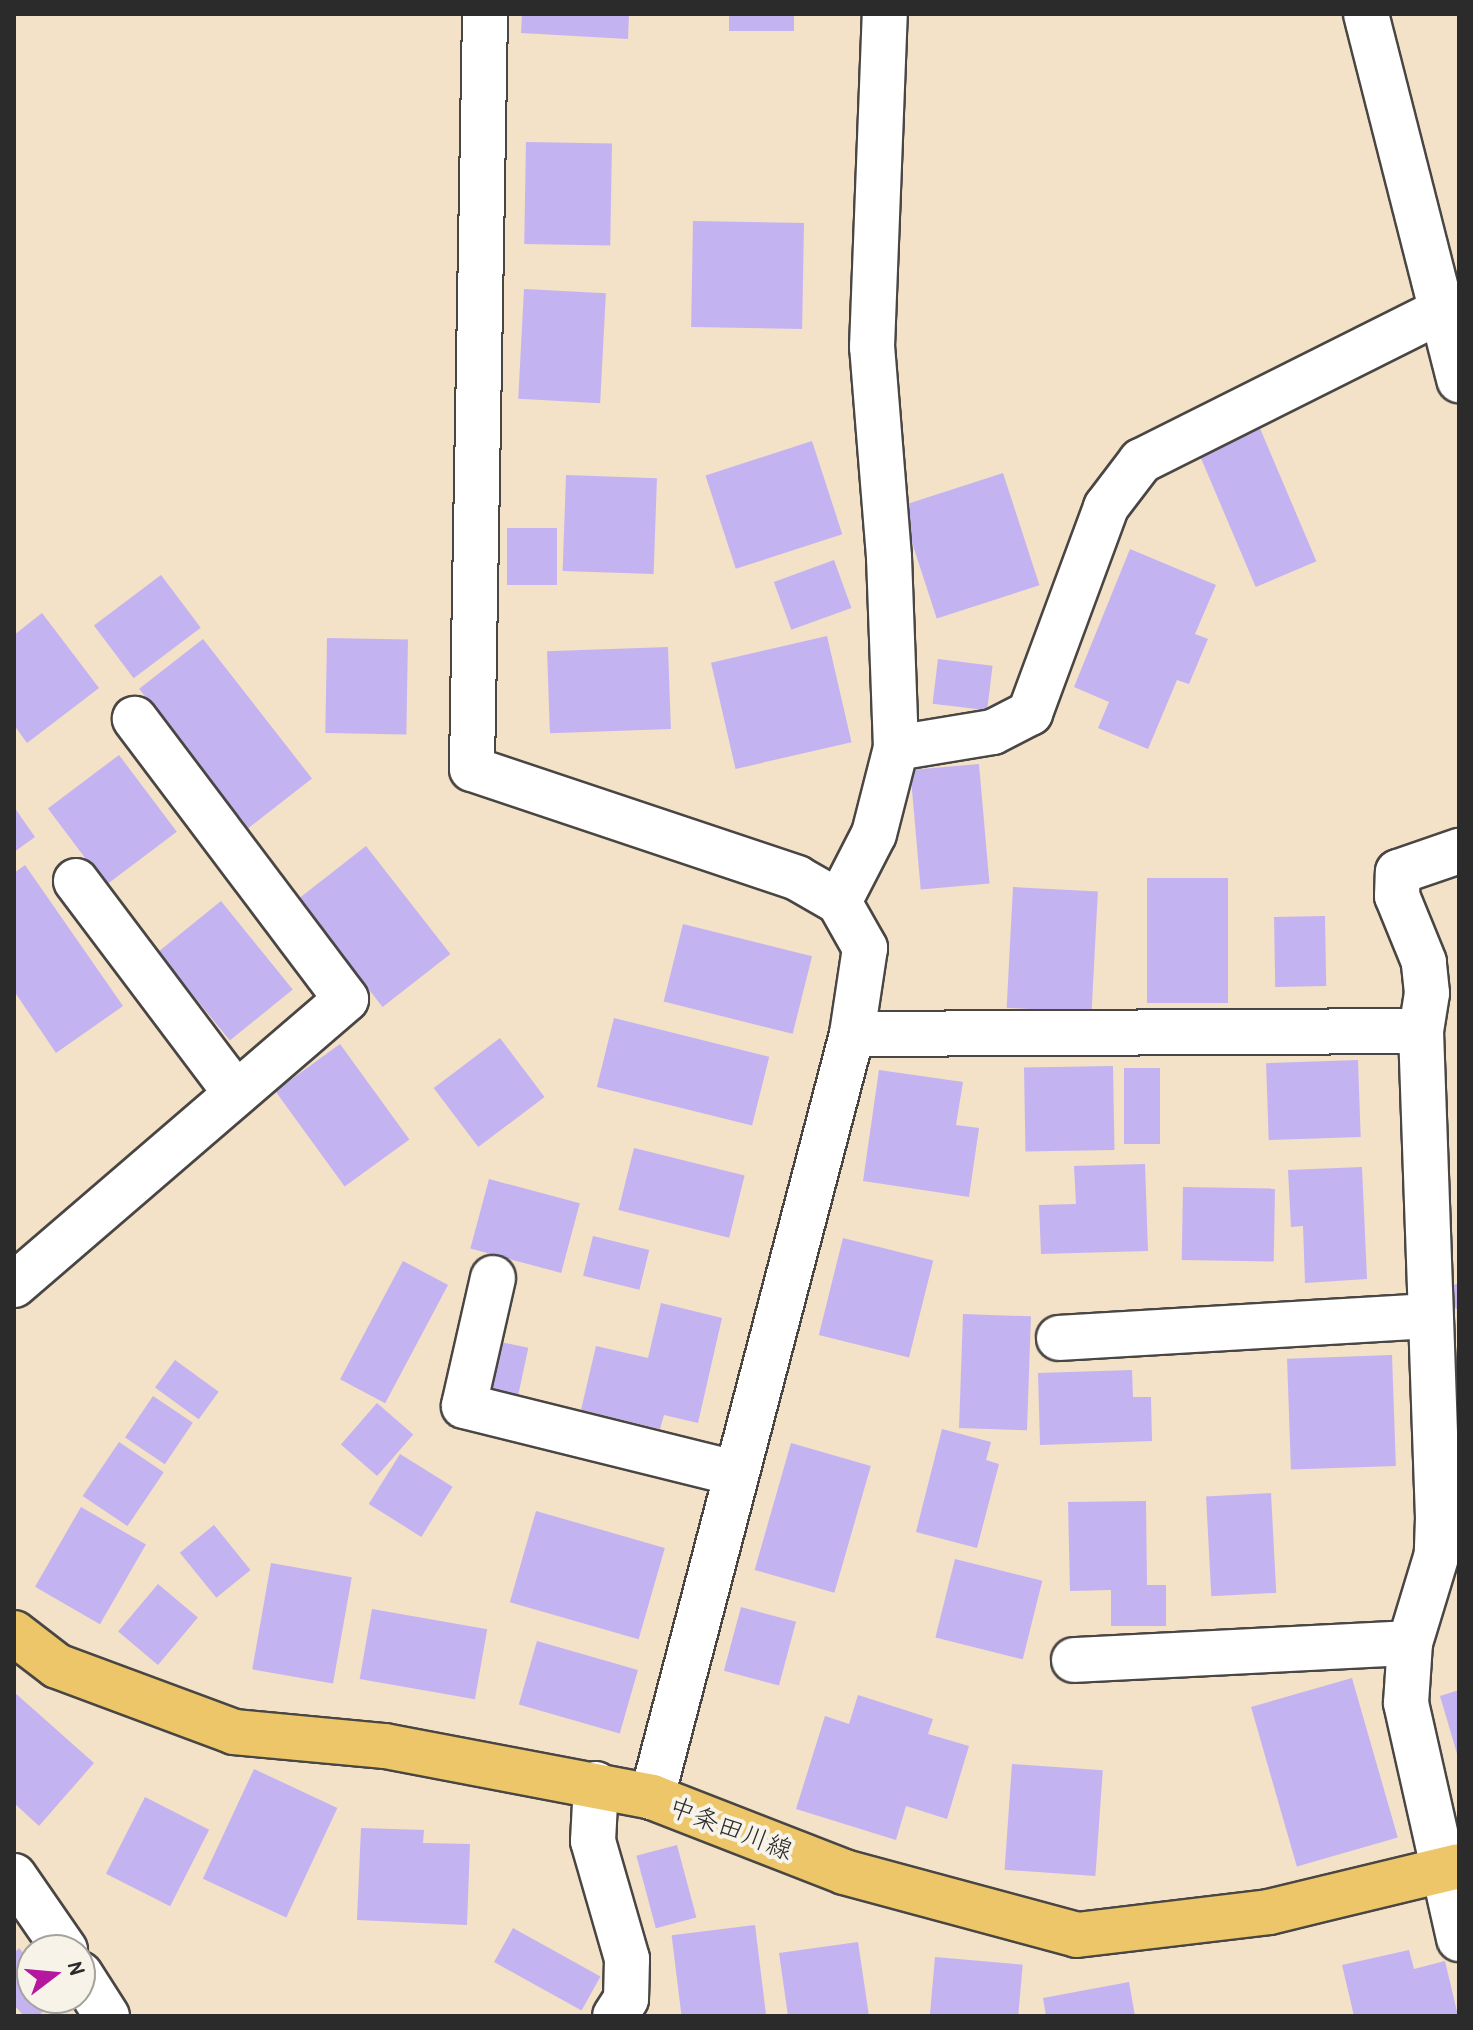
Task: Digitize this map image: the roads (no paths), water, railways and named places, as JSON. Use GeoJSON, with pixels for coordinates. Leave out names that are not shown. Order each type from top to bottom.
{"type":"FeatureCollection","features":[{"type":"Feature","properties":{"kind":"main road","name":"中条田川線"},"geometry":{"type":"LineString","coordinates":[[14,1633],[57,1666],[234,1732],[385,1746],[652,1797],[844,1872],[1077,1935],[1269,1912],[1451,1869]]}},
{"type":"Feature","properties":{"kind":"street"},"geometry":{"type":"LineString","coordinates":[[485,14],[472,769],[797,878],[839,902],[865,948],[852,1034],[652,1797]]}},
{"type":"Feature","properties":{"kind":"street"},"geometry":{"type":"LineString","coordinates":[[839,902],[874,834],[896,748],[889,557],[872,347],[885,14]]}},
{"type":"Feature","properties":{"kind":"street"},"geometry":{"type":"LineString","coordinates":[[1366,14],[1459,380]]}},
{"type":"Feature","properties":{"kind":"street"},"geometry":{"type":"LineString","coordinates":[[896,748],[993,732],[1030,713],[1106,507],[1141,461],[1441,311]]}},
{"type":"Feature","properties":{"kind":"street"},"geometry":{"type":"LineString","coordinates":[[14,1285],[346,999],[135,719]]}},
{"type":"Feature","properties":{"kind":"street"},"geometry":{"type":"LineString","coordinates":[[1459,851],[1398,872],[1397,896],[1424,962],[1427,993],[1421,1031],[1428,1316],[1449,1515],[1410,1643],[1406,1703],[1451,1869],[1459,1939]]}},
{"type":"Feature","properties":{"kind":"street"},"geometry":{"type":"LineString","coordinates":[[76,881],[236,1093]]}},
{"type":"Feature","properties":{"kind":"street"},"geometry":{"type":"LineString","coordinates":[[852,1034],[1421,1031]]}},
{"type":"Feature","properties":{"kind":"street"},"geometry":{"type":"LineString","coordinates":[[493,1278],[464,1406],[735,1473]]}},
{"type":"Feature","properties":{"kind":"street"},"geometry":{"type":"LineString","coordinates":[[1059,1338],[1428,1316]]}},
{"type":"Feature","properties":{"kind":"street"},"geometry":{"type":"LineString","coordinates":[[1074,1660],[1410,1643]]}},
{"type":"Feature","properties":{"kind":"street"},"geometry":{"type":"LineString","coordinates":[[596,1784],[593,1841],[627,1959],[626,1999],[615,2016]]}},
{"type":"Feature","properties":{"kind":"street"},"geometry":{"type":"LineString","coordinates":[[14,1876],[54,1934]]}},
{"type":"Feature","properties":{"kind":"street"},"geometry":{"type":"LineString","coordinates":[[96,1999],[107,2016]]}}]}
